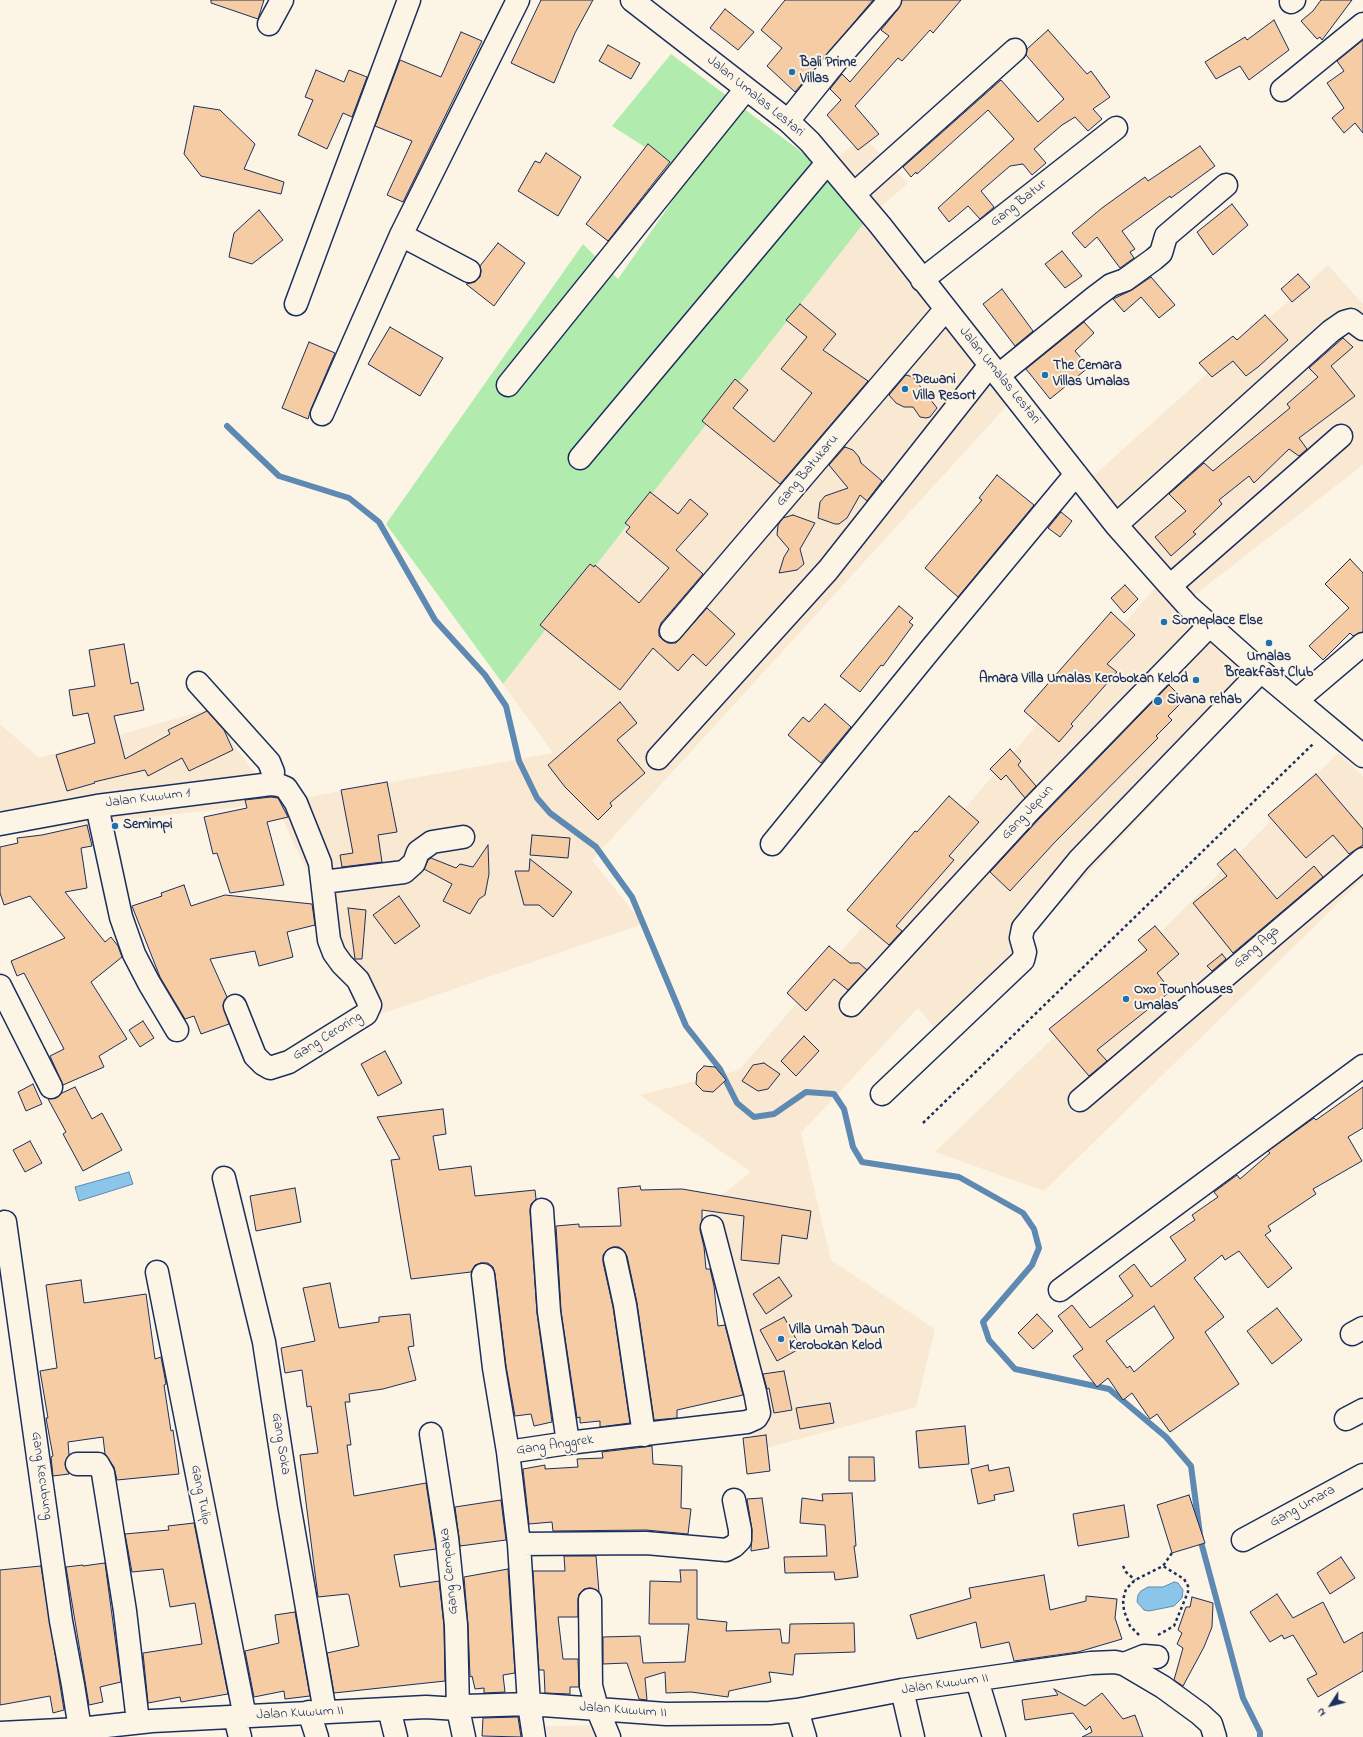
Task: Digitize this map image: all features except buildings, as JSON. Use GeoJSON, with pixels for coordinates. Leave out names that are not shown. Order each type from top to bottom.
{"type":"FeatureCollection","features":[{"type":"Feature","properties":{"kind":"street"},"geometry":{"type":"LineString","coordinates":[[269,24],[282,0]]}},
{"type":"Feature","properties":{"kind":"street"},"geometry":{"type":"LineString","coordinates":[[296,304],[409,0]]}},
{"type":"Feature","properties":{"kind":"street"},"geometry":{"type":"LineString","coordinates":[[322,414],[401,235],[518,0]]}},
{"type":"Feature","properties":{"kind":"street","name":"Jalan Umalas Lestari"},"geometry":{"type":"LineString","coordinates":[[632,0],[788,121],[854,194],[1116,525],[1170,586],[1210,625],[1260,670],[1330,727],[1360,748]]}},
{"type":"Feature","properties":{"kind":"street"},"geometry":{"type":"LineString","coordinates":[[788,121],[838,59],[890,0]]}},
{"type":"Feature","properties":{"kind":"street"},"geometry":{"type":"LineString","coordinates":[[1282,90],[1363,24]]}},
{"type":"Feature","properties":{"kind":"street"},"geometry":{"type":"LineString","coordinates":[[854,194],[1015,50]]}},
{"type":"Feature","properties":{"kind":"street"},"geometry":{"type":"LineString","coordinates":[[508,385],[746,89]]}},
{"type":"Feature","properties":{"kind":"street","name":"Gang Batur"},"geometry":{"type":"LineString","coordinates":[[922,280],[1116,128]]}},
{"type":"Feature","properties":{"kind":"street"},"geometry":{"type":"LineString","coordinates":[[580,458],[827,163]]}},
{"type":"Feature","properties":{"kind":"street"},"geometry":{"type":"LineString","coordinates":[[658,758],[828,570],[994,370],[1111,285],[1125,280],[1154,259],[1161,253],[1166,236],[1226,185]]}},
{"type":"Feature","properties":{"kind":"street"},"geometry":{"type":"LineString","coordinates":[[401,235],[469,271]]}},
{"type":"Feature","properties":{"kind":"street","name":"Gang Batukaru"},"geometry":{"type":"LineString","coordinates":[[671,631],[945,310]]}},
{"type":"Feature","properties":{"kind":"street"},"geometry":{"type":"LineString","coordinates":[[1116,525],[1335,328],[1344,322],[1351,320],[1363,329]]}},
{"type":"Feature","properties":{"kind":"street"},"geometry":{"type":"LineString","coordinates":[[1170,586],[1341,436]]}},
{"type":"Feature","properties":{"kind":"street"},"geometry":{"type":"LineString","coordinates":[[772,844],[1076,474]]}},
{"type":"Feature","properties":{"kind":"street","name":"Gang Jepun"},"geometry":{"type":"LineString","coordinates":[[852,1005],[1030,810],[1210,625]]}},
{"type":"Feature","properties":{"kind":"street"},"geometry":{"type":"LineString","coordinates":[[1297,700],[1363,644]]}},
{"type":"Feature","properties":{"kind":"street"},"geometry":{"type":"LineString","coordinates":[[882,1094],[1022,960],[1025,952],[1021,938],[1023,928],[1041,905],[1079,860],[1260,670]]}},
{"type":"Feature","properties":{"kind":"street"},"geometry":{"type":"LineString","coordinates":[[198,683],[269,762],[272,772],[271,784]]}},
{"type":"Feature","properties":{"kind":"street","name":"Gang Ceroring"},"geometry":{"type":"LineString","coordinates":[[235,1006],[255,1056],[263,1064],[270,1068],[289,1062],[366,1014],[370,1005],[366,993],[358,980],[342,964],[334,953],[329,940],[320,863],[292,795],[283,786],[271,784]]}},
{"type":"Feature","properties":{"kind":"street","name":"Jalan Kuwum 1"},"geometry":{"type":"LineString","coordinates":[[0,824],[97,806],[271,784]]}},
{"type":"Feature","properties":{"kind":"street"},"geometry":{"type":"LineString","coordinates":[[97,806],[121,917],[134,954],[148,983],[177,1030]]}},
{"type":"Feature","properties":{"kind":"street"},"geometry":{"type":"LineString","coordinates":[[323,882],[404,872],[414,863],[418,852],[432,842],[462,837]]}},
{"type":"Feature","properties":{"kind":"street","name":"Gang Aga"},"geometry":{"type":"LineString","coordinates":[[1080,1100],[1363,859]]}},
{"type":"Feature","properties":{"kind":"street"},"geometry":{"type":"LineString","coordinates":[[0,986],[51,1087]]}},
{"type":"Feature","properties":{"kind":"street"},"geometry":{"type":"LineString","coordinates":[[1060,1290],[1363,1066]]}},
{"type":"Feature","properties":{"kind":"street","name":"Gang Soka"},"geometry":{"type":"LineString","coordinates":[[224,1178],[264,1342],[289,1504],[317,1712],[317,1737]]}},
{"type":"Feature","properties":{"kind":"street"},"geometry":{"type":"LineString","coordinates":[[542,1210],[549,1312],[568,1443]]}},
{"type":"Feature","properties":{"kind":"street","name":"Gang Kecubung"},"geometry":{"type":"LineString","coordinates":[[5,1222],[60,1621],[73,1685],[73,1732]]}},
{"type":"Feature","properties":{"kind":"street","name":"Gang Anggrek"},"geometry":{"type":"LineString","coordinates":[[534,1737],[529,1704],[519,1544],[508,1452],[568,1443],[747,1422],[756,1418],[759,1413],[755,1392],[712,1226]]}},
{"type":"Feature","properties":{"kind":"street"},"geometry":{"type":"LineString","coordinates":[[616,1259],[625,1305],[644,1435]]}},
{"type":"Feature","properties":{"kind":"street","name":"Gang Tulip"},"geometry":{"type":"LineString","coordinates":[[157,1272],[211,1554],[240,1724]]}},
{"type":"Feature","properties":{"kind":"street"},"geometry":{"type":"LineString","coordinates":[[483,1275],[494,1368],[508,1452]]}},
{"type":"Feature","properties":{"kind":"street","name":"Gang Cempaka"},"geometry":{"type":"LineString","coordinates":[[431,1434],[447,1538],[456,1625],[458,1709],[464,1737]]}},
{"type":"Feature","properties":{"kind":"street"},"geometry":{"type":"LineString","coordinates":[[77,1464],[98,1464],[103,1473],[125,1611],[149,1727]]}},
{"type":"Feature","properties":{"kind":"street","name":"Gang Umara"},"geometry":{"type":"LineString","coordinates":[[1243,1540],[1363,1475]]}},
{"type":"Feature","properties":{"kind":"street"},"geometry":{"type":"LineString","coordinates":[[519,1544],[646,1543],[726,1550],[734,1546],[740,1540],[740,1530],[734,1500]]}},
{"type":"Feature","properties":{"kind":"street"},"geometry":{"type":"LineString","coordinates":[[590,1600],[590,1686],[609,1737]]}},
{"type":"Feature","properties":{"kind":"street"},"geometry":{"type":"LineString","coordinates":[[1124,1664],[1144,1656],[1154,1648]]}},
{"type":"Feature","properties":{"kind":"street","name":"Jalan Kuwum II"},"geometry":{"type":"LineString","coordinates":[[0,1733],[73,1732],[149,1727],[240,1724],[317,1712],[426,1707],[458,1709],[466,1706],[529,1704],[666,1714],[749,1714],[797,1710],[902,1690],[1091,1663],[1124,1664],[1163,1687],[1206,1719],[1214,1729],[1215,1737]]}},
{"type":"Feature","properties":{"kind":"street"},"geometry":{"type":"LineString","coordinates":[[976,1680],[994,1737]]}},
{"type":"Feature","properties":{"kind":"street"},"geometry":{"type":"LineString","coordinates":[[902,1690],[914,1737]]}},
{"type":"Feature","properties":{"kind":"street"},"geometry":{"type":"LineString","coordinates":[[389,1709],[396,1737]]}},
{"type":"Feature","properties":{"kind":"street"},"geometry":{"type":"LineString","coordinates":[[797,1710],[805,1737]]}},
{"type":"Feature","properties":{"kind":"path"},"geometry":{"type":"LineString","coordinates":[[923,1123],[1330,727]]}},
{"type":"Feature","properties":{"kind":"path"},"geometry":{"type":"LineString","coordinates":[[1145,1637],[1136,1634],[1130,1626],[1124,1611],[1123,1600],[1126,1589],[1135,1580],[1163,1566],[1172,1554]]}},
{"type":"Feature","properties":{"kind":"path"},"geometry":{"type":"LineString","coordinates":[[1123,1566],[1129,1575],[1135,1580]]}},
{"type":"Feature","properties":{"kind":"path"},"geometry":{"type":"LineString","coordinates":[[1154,1648],[1174,1626],[1188,1592],[1188,1586],[1184,1579],[1163,1566]]}},
{"type":"Feature","properties":{"kind":"shaded area"},"geometry":{"type":"Polygon","coordinates":[[[864,137],[908,183],[867,219],[823,168],[864,137]]]}},
{"type":"Feature","properties":{"kind":"shaded area"},"geometry":{"type":"Polygon","coordinates":[[[867,219],[1013,399],[592,860],[643,924],[375,1016],[275,803],[553,753],[503,684],[867,219]]]}},
{"type":"Feature","properties":{"kind":"shaded area"},"geometry":{"type":"Polygon","coordinates":[[[1328,265],[1363,304],[1363,465],[1188,600],[1266,682],[1051,913],[946,1042],[918,1008],[801,1133],[831,1260],[935,1329],[916,1407],[756,1451],[704,1209],[751,1172],[640,1095],[739,1070],[1160,582],[1139,568],[1082,486],[1328,265]]]}},
{"type":"Feature","properties":{"kind":"shaded area"},"geometry":{"type":"Polygon","coordinates":[[[209,709],[275,803],[0,834],[0,724],[39,758],[209,709]]]}},
{"type":"Feature","properties":{"kind":"shaded area"},"geometry":{"type":"Polygon","coordinates":[[[1338,753],[1363,776],[1363,879],[1044,1191],[935,1152],[1117,976],[1338,753]]]}},
{"type":"Feature","properties":{"kind":"shaded area"},"geometry":{"type":"Polygon","coordinates":[[[607,1725],[612,1737],[548,1737],[545,1726],[607,1725]]]}},
{"type":"Feature","properties":{"kind":"green space"},"geometry":{"type":"Polygon","coordinates":[[[671,54],[823,168],[867,219],[503,684],[386,524],[583,244],[618,279],[690,176],[612,126],[671,54]]]}},
{"type":"Feature","properties":{"kind":"water"},"geometry":{"type":"Polygon","coordinates":[[[129,1172],[133,1184],[79,1201],[75,1187],[129,1172]]]}},
{"type":"Feature","properties":{"kind":"water"},"geometry":{"type":"Polygon","coordinates":[[[1174,1582],[1178,1583],[1183,1590],[1182,1598],[1174,1606],[1149,1611],[1144,1610],[1137,1602],[1138,1595],[1141,1591],[1148,1587],[1163,1587],[1174,1582]]]}},
{"type":"Feature","properties":{"kind":"waterway"},"geometry":{"type":"LineString","coordinates":[[227,426],[279,476],[349,498],[379,522],[435,620],[485,675],[506,706],[519,761],[537,798],[550,813],[596,847],[632,897],[686,1026],[720,1069],[737,1103],[754,1117],[774,1114],[806,1092],[834,1094],[844,1109],[853,1147],[862,1162],[959,1177],[1023,1213],[1034,1229],[1039,1248],[1032,1265],[983,1322],[989,1340],[1015,1369],[1109,1389],[1166,1437],[1191,1466],[1201,1542],[1243,1698],[1260,1732],[1260,1737]]}},
{"type":"Feature","properties":{"kind":"place","name":"Bali Prime Villas"},"geometry":{"type":"Point","coordinates":[792,72]}},
{"type":"Feature","properties":{"kind":"place","name":"The Cemara Villas Umalas"},"geometry":{"type":"Point","coordinates":[1045,375]}},
{"type":"Feature","properties":{"kind":"place","name":"Dewani Villa Resort"},"geometry":{"type":"Point","coordinates":[905,389]}},
{"type":"Feature","properties":{"kind":"place","name":"Someplace Else"},"geometry":{"type":"Point","coordinates":[1164,622]}},
{"type":"Feature","properties":{"kind":"place","name":"Umalas Breakfast Club"},"geometry":{"type":"Point","coordinates":[1269,643]}},
{"type":"Feature","properties":{"kind":"place","name":"Amara Villa Umalas Kerobokan Kelod"},"geometry":{"type":"Point","coordinates":[1196,680]}},
{"type":"Feature","properties":{"kind":"place","name":"Sivana rehab"},"geometry":{"type":"Point","coordinates":[1158,701]}},
{"type":"Feature","properties":{"kind":"place","name":"Semimpi"},"geometry":{"type":"Point","coordinates":[115,826]}},
{"type":"Feature","properties":{"kind":"place","name":"Oxo Townhouses Umalas"},"geometry":{"type":"Point","coordinates":[1126,999]}},
{"type":"Feature","properties":{"kind":"place","name":"Villa Umah Daun Kerobokan Kelod"},"geometry":{"type":"Point","coordinates":[781,1339]}}]}
